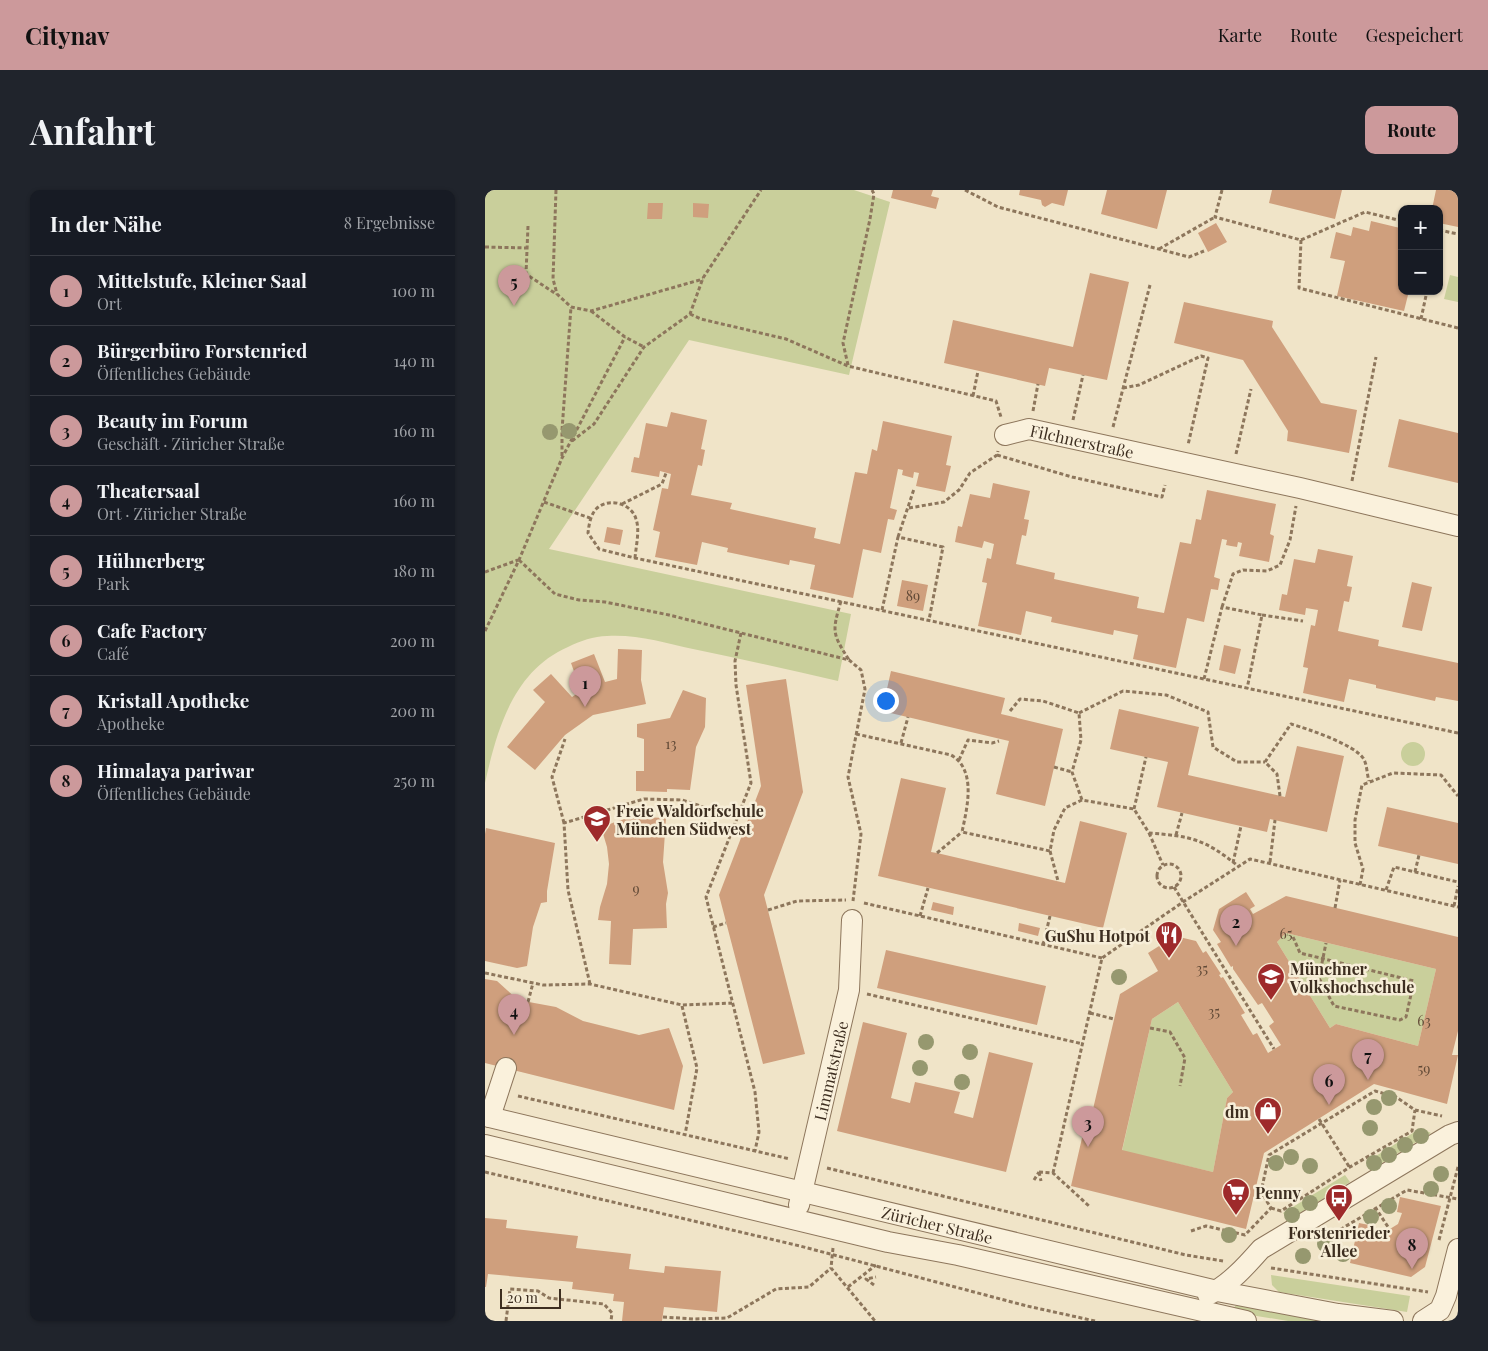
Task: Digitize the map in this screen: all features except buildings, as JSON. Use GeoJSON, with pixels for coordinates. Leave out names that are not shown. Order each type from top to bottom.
{"type":"FeatureCollection","features":[{"type":"Feature","properties":{"kind":"street","name":"Filchnerstraße"},"geometry":{"type":"LineString","coordinates":[[1005,435],[1029,429],[1300,488],[1458,526]]}},
{"type":"Feature","properties":{"kind":"street","name":"Limmatstraße"},"geometry":{"type":"LineString","coordinates":[[795,1219],[849,990],[853,910]]}},
{"type":"Feature","properties":{"kind":"street"},"geometry":{"type":"LineString","coordinates":[[487,1116],[499,1091],[506,1068]]}},
{"type":"Feature","properties":{"kind":"street","name":"Züricher Straße"},"geometry":{"type":"LineString","coordinates":[[487,1116],[1217,1291],[1338,1314],[1393,1321]]}},
{"type":"Feature","properties":{"kind":"street"},"geometry":{"type":"LineString","coordinates":[[1184,1307],[1217,1291],[1247,1265],[1261,1249],[1450,1134],[1453,1125]]}},
{"type":"Feature","properties":{"kind":"street","name":"Züricher Straße"},"geometry":{"type":"LineString","coordinates":[[485,1145],[888,1242],[958,1255],[1246,1321]]}},
{"type":"Feature","properties":{"kind":"street"},"geometry":{"type":"LineString","coordinates":[[1423,1321],[1440,1310],[1446,1296],[1458,1248]]}},
{"type":"Feature","properties":{"kind":"street"},"geometry":{"type":"LineString","coordinates":[[1247,1265],[1246,1278],[1254,1291],[1272,1302]]}},
{"type":"Feature","properties":{"kind":"path"},"geometry":{"type":"LineString","coordinates":[[556,190],[553,279],[557,294]]}},
{"type":"Feature","properties":{"kind":"path"},"geometry":{"type":"LineString","coordinates":[[570,442],[594,424],[644,347],[690,314],[703,278],[761,190]]}},
{"type":"Feature","properties":{"kind":"path"},"geometry":{"type":"LineString","coordinates":[[848,366],[843,343],[870,219],[872,190]]}},
{"type":"Feature","properties":{"kind":"path"},"geometry":{"type":"LineString","coordinates":[[965,190],[998,208],[1189,258],[1204,250]]}},
{"type":"Feature","properties":{"kind":"path"},"geometry":{"type":"LineString","coordinates":[[1215,217],[1222,190]]}},
{"type":"Feature","properties":{"kind":"path"},"geometry":{"type":"LineString","coordinates":[[1157,249],[1215,217],[1301,240],[1365,212],[1398,220]]}},
{"type":"Feature","properties":{"kind":"path"},"geometry":{"type":"LineString","coordinates":[[528,226],[526,274],[557,294],[571,307],[591,311],[625,337],[644,347]]}},
{"type":"Feature","properties":{"kind":"path"},"geometry":{"type":"LineString","coordinates":[[1443,231],[1458,234]]}},
{"type":"Feature","properties":{"kind":"path"},"geometry":{"type":"LineString","coordinates":[[1301,240],[1299,288],[1458,328]]}},
{"type":"Feature","properties":{"kind":"path"},"geometry":{"type":"LineString","coordinates":[[485,247],[527,248]]}},
{"type":"Feature","properties":{"kind":"path"},"geometry":{"type":"LineString","coordinates":[[591,311],[703,278]]}},
{"type":"Feature","properties":{"kind":"path"},"geometry":{"type":"LineString","coordinates":[[1108,446],[1150,285]]}},
{"type":"Feature","properties":{"kind":"path"},"geometry":{"type":"LineString","coordinates":[[1421,319],[1426,295]]}},
{"type":"Feature","properties":{"kind":"path"},"geometry":{"type":"LineString","coordinates":[[562,458],[571,307]]}},
{"type":"Feature","properties":{"kind":"path","name":"Filchnerstraße"},"geometry":{"type":"LineString","coordinates":[[690,314],[701,319],[786,339],[848,366],[996,401],[1005,435]]}},
{"type":"Feature","properties":{"kind":"path"},"geometry":{"type":"LineString","coordinates":[[485,631],[519,560],[562,458],[625,337]]}},
{"type":"Feature","properties":{"kind":"path"},"geometry":{"type":"LineString","coordinates":[[1123,388],[1139,385],[1201,356],[1208,358],[1184,463]]}},
{"type":"Feature","properties":{"kind":"path"},"geometry":{"type":"LineString","coordinates":[[1348,500],[1376,357]]}},
{"type":"Feature","properties":{"kind":"path"},"geometry":{"type":"LineString","coordinates":[[973,396],[978,371]]}},
{"type":"Feature","properties":{"kind":"path"},"geometry":{"type":"LineString","coordinates":[[1069,438],[1083,375]]}},
{"type":"Feature","properties":{"kind":"path"},"geometry":{"type":"LineString","coordinates":[[1029,429],[1038,384]]}},
{"type":"Feature","properties":{"kind":"path"},"geometry":{"type":"LineString","coordinates":[[1231,473],[1251,389]]}},
{"type":"Feature","properties":{"kind":"path"},"geometry":{"type":"LineString","coordinates":[[909,508],[944,502],[959,490],[970,473],[997,455],[1005,435]]}},
{"type":"Feature","properties":{"kind":"path"},"geometry":{"type":"LineString","coordinates":[[997,455],[1072,477],[1162,497],[1165,485]]}},
{"type":"Feature","properties":{"kind":"path"},"geometry":{"type":"LineString","coordinates":[[622,504],[662,484],[666,473]]}},
{"type":"Feature","properties":{"kind":"path"},"geometry":{"type":"LineString","coordinates":[[1204,679],[1222,606],[1233,574],[1243,570],[1267,571],[1279,565],[1290,540],[1300,488]]}},
{"type":"Feature","properties":{"kind":"path"},"geometry":{"type":"LineString","coordinates":[[882,610],[898,537],[914,489]]}},
{"type":"Feature","properties":{"kind":"path"},"geometry":{"type":"LineString","coordinates":[[544,502],[590,518]]}},
{"type":"Feature","properties":{"kind":"path"},"geometry":{"type":"LineString","coordinates":[[635,558],[636,517],[625,505],[616,502],[600,506],[590,518],[588,533],[599,548],[635,558],[1247,689],[1458,732]]}},
{"type":"Feature","properties":{"kind":"path"},"geometry":{"type":"LineString","coordinates":[[898,537],[943,547],[929,620]]}},
{"type":"Feature","properties":{"kind":"path"},"geometry":{"type":"LineString","coordinates":[[485,572],[519,560]]}},
{"type":"Feature","properties":{"kind":"path"},"geometry":{"type":"LineString","coordinates":[[519,560],[555,594],[579,600],[605,602],[669,615],[849,660]]}},
{"type":"Feature","properties":{"kind":"path"},"geometry":{"type":"LineString","coordinates":[[768,910],[797,901],[853,910],[861,834],[848,777],[865,689],[861,670],[849,660],[838,643],[834,626],[841,601]]}},
{"type":"Feature","properties":{"kind":"path"},"geometry":{"type":"LineString","coordinates":[[1222,606],[1262,615],[1303,621]]}},
{"type":"Feature","properties":{"kind":"path"},"geometry":{"type":"LineString","coordinates":[[1247,689],[1262,615]]}},
{"type":"Feature","properties":{"kind":"path"},"geometry":{"type":"LineString","coordinates":[[741,633],[735,661],[736,685],[751,783],[706,897],[755,1092],[759,1132],[755,1151]]}},
{"type":"Feature","properties":{"kind":"path"},"geometry":{"type":"LineString","coordinates":[[1010,711],[1021,699],[1043,701],[1079,713],[1123,691],[1166,695],[1208,712],[1213,748],[1237,762],[1265,762],[1277,774],[1280,796]]}},
{"type":"Feature","properties":{"kind":"path"},"geometry":{"type":"LineString","coordinates":[[1079,713],[1081,740],[1072,772],[1082,800]]}},
{"type":"Feature","properties":{"kind":"path"},"geometry":{"type":"LineString","coordinates":[[901,743],[908,717]]}},
{"type":"Feature","properties":{"kind":"path"},"geometry":{"type":"LineString","coordinates":[[1265,762],[1291,724],[1349,748],[1363,758],[1369,781]]}},
{"type":"Feature","properties":{"kind":"path"},"geometry":{"type":"LineString","coordinates":[[856,734],[951,755],[959,760],[965,773],[969,798],[961,832],[937,853]]}},
{"type":"Feature","properties":{"kind":"path"},"geometry":{"type":"LineString","coordinates":[[565,739],[551,777],[564,823],[568,890],[590,984]]}},
{"type":"Feature","properties":{"kind":"path"},"geometry":{"type":"LineString","coordinates":[[959,760],[968,740],[992,743],[999,741]]}},
{"type":"Feature","properties":{"kind":"path"},"geometry":{"type":"LineString","coordinates":[[1146,757],[1134,809],[1149,833],[1163,865]]}},
{"type":"Feature","properties":{"kind":"path"},"geometry":{"type":"LineString","coordinates":[[1054,767],[1072,772]]}},
{"type":"Feature","properties":{"kind":"path"},"geometry":{"type":"LineString","coordinates":[[1361,885],[1363,869],[1355,843],[1355,820],[1362,785],[1393,773],[1441,775],[1458,795]]}},
{"type":"Feature","properties":{"kind":"path"},"geometry":{"type":"LineString","coordinates":[[564,823],[644,799],[682,800],[737,818]]}},
{"type":"Feature","properties":{"kind":"path"},"geometry":{"type":"LineString","coordinates":[[1058,881],[1050,850],[1053,830],[1065,808],[1082,800],[1134,809]]}},
{"type":"Feature","properties":{"kind":"path"},"geometry":{"type":"LineString","coordinates":[[1176,835],[1182,813]]}},
{"type":"Feature","properties":{"kind":"path"},"geometry":{"type":"LineString","coordinates":[[1270,862],[1275,820]]}},
{"type":"Feature","properties":{"kind":"path"},"geometry":{"type":"LineString","coordinates":[[1233,863],[1241,826]]}},
{"type":"Feature","properties":{"kind":"path"},"geometry":{"type":"LineString","coordinates":[[961,832],[1050,850]]}},
{"type":"Feature","properties":{"kind":"path"},"geometry":{"type":"LineString","coordinates":[[1149,833],[1176,835],[1202,842],[1219,850],[1238,866]]}},
{"type":"Feature","properties":{"kind":"path"},"geometry":{"type":"LineString","coordinates":[[1415,872],[1419,855]]}},
{"type":"Feature","properties":{"kind":"path"},"geometry":{"type":"LineString","coordinates":[[1053,1173],[1102,958],[1250,858],[1456,906],[1458,886]]}},
{"type":"Feature","properties":{"kind":"path"},"geometry":{"type":"LineString","coordinates":[[1172,864],[1181,873],[1180,882],[1174,887],[1166,888],[1159,884],[1157,880],[1157,871],[1163,865],[1172,864]]}},
{"type":"Feature","properties":{"kind":"path"},"geometry":{"type":"LineString","coordinates":[[1386,890],[1394,867],[1458,882]]}},
{"type":"Feature","properties":{"kind":"path"},"geometry":{"type":"LineString","coordinates":[[1335,908],[1340,880]]}},
{"type":"Feature","properties":{"kind":"path"},"geometry":{"type":"LineString","coordinates":[[1174,887],[1274,1049]]}},
{"type":"Feature","properties":{"kind":"path"},"geometry":{"type":"LineString","coordinates":[[921,916],[928,888]]}},
{"type":"Feature","properties":{"kind":"path"},"geometry":{"type":"LineString","coordinates":[[863,902],[1102,958]]}},
{"type":"Feature","properties":{"kind":"path"},"geometry":{"type":"LineString","coordinates":[[1043,945],[1050,916]]}},
{"type":"Feature","properties":{"kind":"path"},"geometry":{"type":"LineString","coordinates":[[713,926],[727,923]]}},
{"type":"Feature","properties":{"kind":"path"},"geometry":{"type":"LineString","coordinates":[[1293,937],[1300,953],[1323,959],[1414,982],[1406,1017],[1400,1020],[1335,1006],[1319,978],[1323,959],[1327,943]]}},
{"type":"Feature","properties":{"kind":"path"},"geometry":{"type":"LineString","coordinates":[[485,973],[543,985],[590,984],[682,1005],[732,1003]]}},
{"type":"Feature","properties":{"kind":"path"},"geometry":{"type":"LineString","coordinates":[[528,1002],[533,983]]}},
{"type":"Feature","properties":{"kind":"path"},"geometry":{"type":"LineString","coordinates":[[849,990],[1083,1044]]}},
{"type":"Feature","properties":{"kind":"path"},"geometry":{"type":"LineString","coordinates":[[682,1005],[697,1068],[685,1134]]}},
{"type":"Feature","properties":{"kind":"path"},"geometry":{"type":"LineString","coordinates":[[1090,1013],[1114,1019]]}},
{"type":"Feature","properties":{"kind":"path"},"geometry":{"type":"LineString","coordinates":[[1150,1028],[1170,1032],[1185,1058],[1180,1086]]}},
{"type":"Feature","properties":{"kind":"path"},"geometry":{"type":"LineString","coordinates":[[499,1091],[1176,1252],[1247,1265],[1426,1292],[1428,1282]]}},
{"type":"Feature","properties":{"kind":"path"},"geometry":{"type":"LineString","coordinates":[[1415,1110],[1412,1131],[1350,1167],[1281,1211],[1271,1208],[1261,1192],[1269,1155],[1320,1121],[1375,1091],[1397,1097],[1415,1110],[1453,1125]]}},
{"type":"Feature","properties":{"kind":"path"},"geometry":{"type":"LineString","coordinates":[[1438,1244],[1458,1167]]}},
{"type":"Feature","properties":{"kind":"path"},"geometry":{"type":"LineString","coordinates":[[485,1172],[787,1243],[1027,1306],[1095,1321]]}},
{"type":"Feature","properties":{"kind":"path"},"geometry":{"type":"LineString","coordinates":[[1039,1172],[1053,1173],[1089,1206]]}},
{"type":"Feature","properties":{"kind":"path"},"geometry":{"type":"LineString","coordinates":[[1034,1180],[1039,1172]]}},
{"type":"Feature","properties":{"kind":"path"},"geometry":{"type":"LineString","coordinates":[[1039,1172],[1041,1181]]}},
{"type":"Feature","properties":{"kind":"path"},"geometry":{"type":"LineString","coordinates":[[889,1191],[891,1183]]}},
{"type":"Feature","properties":{"kind":"path"},"geometry":{"type":"LineString","coordinates":[[1320,1233],[1335,1231],[1406,1188],[1458,1199]]}},
{"type":"Feature","properties":{"kind":"path"},"geometry":{"type":"LineString","coordinates":[[1191,1231],[1206,1226],[1245,1235],[1271,1208]]}},
{"type":"Feature","properties":{"kind":"path"},"geometry":{"type":"LineString","coordinates":[[1387,1232],[1393,1228]]}},
{"type":"Feature","properties":{"kind":"path"},"geometry":{"type":"LineString","coordinates":[[831,1255],[831,1268],[875,1321]]}},
{"type":"Feature","properties":{"kind":"path"},"geometry":{"type":"LineString","coordinates":[[848,1287],[876,1266],[878,1257]]}},
{"type":"Feature","properties":{"kind":"path"},"geometry":{"type":"LineString","coordinates":[[1279,1270],[1280,1263]]}},
{"type":"Feature","properties":{"kind":"path"},"geometry":{"type":"LineString","coordinates":[[663,1317],[694,1319],[727,1318],[776,1289],[809,1287],[831,1268]]}},
{"type":"Feature","properties":{"kind":"path"},"geometry":{"type":"LineString","coordinates":[[923,1278],[925,1272]]}},
{"type":"Feature","properties":{"kind":"path"},"geometry":{"type":"LineString","coordinates":[[867,1280],[876,1277]]}},
{"type":"Feature","properties":{"kind":"path"},"geometry":{"type":"LineString","coordinates":[[860,1278],[874,1285]]}},
{"type":"Feature","properties":{"kind":"path"},"geometry":{"type":"LineString","coordinates":[[506,1321],[510,1289],[538,1291],[549,1298],[604,1304],[612,1313],[611,1321]]}},
{"type":"Feature","properties":{"kind":"green space"},"geometry":{"type":"Polygon","coordinates":[[[485,190],[854,190],[890,202],[849,375],[689,340],[549,549],[851,614],[838,681],[640,638],[607,636],[587,639],[549,658],[534,671],[521,687],[510,704],[502,723],[485,783],[485,190]]]}},
{"type":"Feature","properties":{"kind":"green space"},"geometry":{"type":"Polygon","coordinates":[[[1450,275],[1458,277],[1458,302],[1444,299],[1450,275]]]}},
{"type":"Feature","properties":{"kind":"green space"},"geometry":{"type":"Polygon","coordinates":[[[1413,742],[1422,745],[1425,754],[1422,763],[1413,766],[1404,763],[1401,754],[1404,745],[1413,742]]]}},
{"type":"Feature","properties":{"kind":"green space"},"geometry":{"type":"Polygon","coordinates":[[[1286,933],[1436,969],[1418,1046],[1336,1024],[1330,1028],[1277,942],[1286,933]]]}},
{"type":"Feature","properties":{"kind":"green space"},"geometry":{"type":"Polygon","coordinates":[[[1178,1002],[1233,1092],[1227,1098],[1213,1172],[1122,1151],[1152,1019],[1178,1002]]]}},
{"type":"Feature","properties":{"kind":"green space"},"geometry":{"type":"Polygon","coordinates":[[[1421,1128],[1431,1133],[1377,1166],[1371,1165],[1371,1159],[1421,1128]]]}},
{"type":"Feature","properties":{"kind":"green space"},"geometry":{"type":"Polygon","coordinates":[[[1345,1175],[1350,1182],[1289,1220],[1283,1213],[1345,1175]]]}},
{"type":"Feature","properties":{"kind":"green space"},"geometry":{"type":"Polygon","coordinates":[[[1271,1275],[1410,1296],[1407,1312],[1279,1292],[1272,1285],[1271,1275]]]}},
{"type":"Feature","properties":{"kind":"green space"},"geometry":{"type":"Polygon","coordinates":[[[1240,1305],[1331,1321],[1288,1321],[1238,1313],[1234,1310],[1235,1306],[1240,1305]]]}},
{"type":"Feature","properties":{"kind":"place","name":"Hühnerberg"},"geometry":{"type":"Point","coordinates":[514,306]}},
{"type":"Feature","properties":{"kind":"place","name":"Mittelstufe, Kleiner Saal"},"geometry":{"type":"Point","coordinates":[585,707]}},
{"type":"Feature","properties":{"kind":"place","name":"Freie Waldorfschule München Südwest"},"geometry":{"type":"Point","coordinates":[597,843]}},
{"type":"Feature","properties":{"kind":"place","name":"Bürgerbüro Forstenried"},"geometry":{"type":"Point","coordinates":[1236,946]}},
{"type":"Feature","properties":{"kind":"place","name":"GuShu Hotpot"},"geometry":{"type":"Point","coordinates":[1169,959]}},
{"type":"Feature","properties":{"kind":"place","name":"Münchner Volkshochschule"},"geometry":{"type":"Point","coordinates":[1271,1001]}},
{"type":"Feature","properties":{"kind":"place","name":"Theatersaal"},"geometry":{"type":"Point","coordinates":[514,1035]}},
{"type":"Feature","properties":{"kind":"place","name":"Kristall Apotheke"},"geometry":{"type":"Point","coordinates":[1368,1080]}},
{"type":"Feature","properties":{"kind":"place","name":"Cafe Factory"},"geometry":{"type":"Point","coordinates":[1329,1105]}},
{"type":"Feature","properties":{"kind":"place","name":"dm"},"geometry":{"type":"Point","coordinates":[1268,1135]}},
{"type":"Feature","properties":{"kind":"place","name":"Beauty im Forum"},"geometry":{"type":"Point","coordinates":[1088,1147]}},
{"type":"Feature","properties":{"kind":"place","name":"Penny"},"geometry":{"type":"Point","coordinates":[1236,1216]}},
{"type":"Feature","properties":{"kind":"place","name":"Forstenrieder Allee"},"geometry":{"type":"Point","coordinates":[1339,1222]}},
{"type":"Feature","properties":{"kind":"place","name":"Himalaya pariwar"},"geometry":{"type":"Point","coordinates":[1412,1269]}}]}
